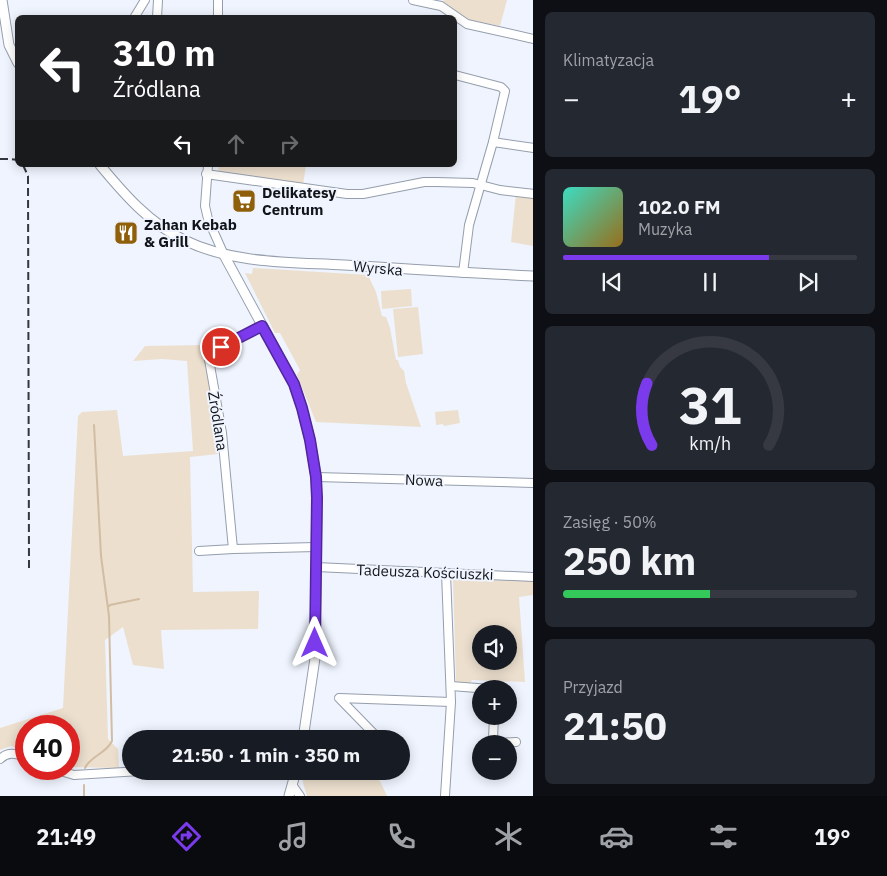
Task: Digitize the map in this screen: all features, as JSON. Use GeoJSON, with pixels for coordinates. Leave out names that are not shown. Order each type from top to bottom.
{"type":"FeatureCollection","features":[{"type":"Feature","properties":{"kind":"street"},"geometry":{"type":"LineString","coordinates":[[2,0],[9,45],[15,54]]}},
{"type":"Feature","properties":{"kind":"street"},"geometry":{"type":"LineString","coordinates":[[136,15],[145,0]]}},
{"type":"Feature","properties":{"kind":"street"},"geometry":{"type":"LineString","coordinates":[[157,15],[158,0]]}},
{"type":"Feature","properties":{"kind":"street"},"geometry":{"type":"LineString","coordinates":[[218,0],[218,15]]}},
{"type":"Feature","properties":{"kind":"street"},"geometry":{"type":"LineString","coordinates":[[413,0],[441,6],[454,15]]}},
{"type":"Feature","properties":{"kind":"street"},"geometry":{"type":"LineString","coordinates":[[457,17],[467,24]]}},
{"type":"Feature","properties":{"kind":"street"},"geometry":{"type":"LineString","coordinates":[[457,22],[533,39]]}},
{"type":"Feature","properties":{"kind":"street"},"geometry":{"type":"LineString","coordinates":[[457,75],[501,86],[505,91],[493,142],[469,225],[463,273]]}},
{"type":"Feature","properties":{"kind":"street"},"geometry":{"type":"LineString","coordinates":[[493,142],[533,148]]}},
{"type":"Feature","properties":{"kind":"street","name":"Wyrska"},"geometry":{"type":"LineString","coordinates":[[102,167],[142,212],[165,229],[202,248],[224,255],[244,258],[533,277]]}},
{"type":"Feature","properties":{"kind":"street"},"geometry":{"type":"LineString","coordinates":[[304,730],[315,658],[316,477],[310,440],[294,384],[224,255],[208,219],[205,206],[207,169],[347,194],[363,194],[424,182],[473,183],[481,186],[533,194]]}},
{"type":"Feature","properties":{"kind":"street"},"geometry":{"type":"LineString","coordinates":[[202,248],[212,238],[213,232]]}},
{"type":"Feature","properties":{"kind":"street"},"geometry":{"type":"LineString","coordinates":[[244,258],[239,264],[239,276],[252,301],[252,308]]}},
{"type":"Feature","properties":{"kind":"street","name":"Źródlana"},"geometry":{"type":"LineString","coordinates":[[233,550],[222,433],[208,354],[262,326]]}},
{"type":"Feature","properties":{"kind":"street","name":"Nowa"},"geometry":{"type":"LineString","coordinates":[[316,477],[533,483]]}},
{"type":"Feature","properties":{"kind":"street"},"geometry":{"type":"LineString","coordinates":[[199,550],[316,547]]}},
{"type":"Feature","properties":{"kind":"street","name":"Tadeusza Kościuszki"},"geometry":{"type":"LineString","coordinates":[[316,568],[533,577]]}},
{"type":"Feature","properties":{"kind":"street"},"geometry":{"type":"LineString","coordinates":[[446,573],[452,686],[446,796]]}},
{"type":"Feature","properties":{"kind":"street"},"geometry":{"type":"LineString","coordinates":[[452,686],[472,688]]}},
{"type":"Feature","properties":{"kind":"street"},"geometry":{"type":"LineString","coordinates":[[370,730],[339,698],[452,702]]}},
{"type":"Feature","properties":{"kind":"street"},"geometry":{"type":"LineString","coordinates":[[0,758],[15,753]]}},
{"type":"Feature","properties":{"kind":"street"},"geometry":{"type":"LineString","coordinates":[[80,775],[122,772]]}},
{"type":"Feature","properties":{"kind":"street"},"geometry":{"type":"LineString","coordinates":[[289,796],[294,780]]}},
{"type":"Feature","properties":{"kind":"street"},"geometry":{"type":"LineString","coordinates":[[293,786],[300,796]]}},
{"type":"Feature","properties":{"kind":"shaded area"},"geometry":{"type":"Polygon","coordinates":[[[444,0],[507,0],[500,26],[457,18],[457,15],[451,15],[443,2],[444,0]]]}},
{"type":"Feature","properties":{"kind":"shaded area"},"geometry":{"type":"Polygon","coordinates":[[[219,167],[306,167],[303,185],[283,185],[218,172],[219,167]]]}},
{"type":"Feature","properties":{"kind":"shaded area"},"geometry":{"type":"Polygon","coordinates":[[[516,194],[533,196],[533,246],[511,242],[516,194]]]}},
{"type":"Feature","properties":{"kind":"shaded area"},"geometry":{"type":"Polygon","coordinates":[[[253,268],[368,275],[376,292],[382,316],[386,317],[390,328],[396,360],[398,360],[400,367],[404,371],[406,383],[421,427],[316,422],[297,375],[300,370],[280,333],[275,333],[245,273],[252,274],[253,268]]]}},
{"type":"Feature","properties":{"kind":"shaded area"},"geometry":{"type":"Polygon","coordinates":[[[411,289],[412,306],[382,309],[381,291],[411,289]]]}},
{"type":"Feature","properties":{"kind":"shaded area"},"geometry":{"type":"Polygon","coordinates":[[[418,307],[423,354],[398,357],[393,309],[418,307]]]}},
{"type":"Feature","properties":{"kind":"shaded area"},"geometry":{"type":"Polygon","coordinates":[[[205,345],[218,454],[190,457],[193,592],[259,591],[258,629],[161,630],[164,669],[133,665],[123,627],[105,640],[108,739],[118,749],[119,768],[80,767],[80,715],[41,715],[63,708],[78,416],[82,412],[117,410],[123,456],[193,451],[187,361],[162,359],[133,361],[145,346],[205,345]]]}},
{"type":"Feature","properties":{"kind":"shaded area"},"geometry":{"type":"Polygon","coordinates":[[[458,410],[460,423],[444,426],[443,424],[436,425],[435,412],[458,410]]]}},
{"type":"Feature","properties":{"kind":"shaded area"},"geometry":{"type":"Polygon","coordinates":[[[453,579],[533,581],[533,595],[519,597],[525,682],[517,682],[517,680],[472,680],[469,685],[456,683],[453,579]]]}},
{"type":"Feature","properties":{"kind":"shaded area"},"geometry":{"type":"Polygon","coordinates":[[[15,723],[15,747],[11,746],[0,750],[0,728],[15,723]]]}},
{"type":"Feature","properties":{"kind":"shaded area"},"geometry":{"type":"Polygon","coordinates":[[[303,780],[378,780],[387,796],[307,796],[303,780]]]}},
{"type":"Feature","properties":{"kind":"waterway"},"geometry":{"type":"LineString","coordinates":[[85,768],[112,741],[109,616],[101,556],[94,425]]}},
{"type":"Feature","properties":{"kind":"waterway"},"geometry":{"type":"LineString","coordinates":[[108,607],[139,599]]}},
{"type":"Feature","properties":{"kind":"waterway"},"geometry":{"type":"LineString","coordinates":[[84,785],[84,796]]}},
{"type":"Feature","properties":{"kind":"railway"},"geometry":{"type":"LineString","coordinates":[[0,159],[15,160]]}},
{"type":"Feature","properties":{"kind":"railway"},"geometry":{"type":"LineString","coordinates":[[24,167],[28,176],[29,568]]}},
{"type":"Feature","properties":{"kind":"place","name":"Delikatesy Centrum"},"geometry":{"type":"Point","coordinates":[244,201]}},
{"type":"Feature","properties":{"kind":"place","name":"Zahan Kebab & Grill"},"geometry":{"type":"Point","coordinates":[126,233]}},
{"type":"Feature","properties":{"kind":"route"},"geometry":{"type":"LineString","coordinates":[[221,347],[262,326],[294,384],[302,408],[316,477],[315,643]]}}]}
